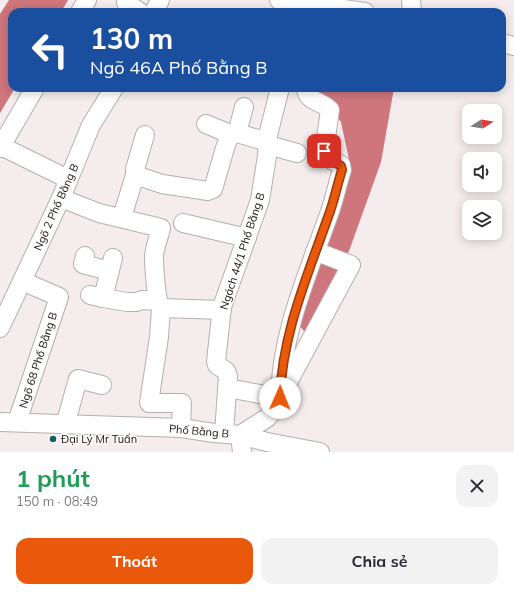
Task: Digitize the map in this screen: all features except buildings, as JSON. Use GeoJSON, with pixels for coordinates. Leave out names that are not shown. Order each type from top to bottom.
{"type":"FeatureCollection","features":[{"type":"Feature","properties":{"kind":"street"},"geometry":{"type":"LineString","coordinates":[[279,0],[300,8],[324,6],[338,8]]}},
{"type":"Feature","properties":{"kind":"street"},"geometry":{"type":"LineString","coordinates":[[33,92],[1,147],[68,179]]}},
{"type":"Feature","properties":{"kind":"street","name":"Ngõ 2 Phố Bằng B"},"geometry":{"type":"LineString","coordinates":[[0,328],[61,198],[91,125],[112,92]]}},
{"type":"Feature","properties":{"kind":"street","name":"Ngách 44/1 Phố Bằng B"},"geometry":{"type":"LineString","coordinates":[[235,440],[228,388],[228,376],[226,371],[217,365],[216,361],[222,310],[260,200],[268,143],[279,92]]}},
{"type":"Feature","properties":{"kind":"street"},"geometry":{"type":"LineString","coordinates":[[228,388],[280,398],[280,376],[290,325],[329,216],[342,168],[339,164],[328,158],[324,151],[330,110],[309,98],[306,92]]}},
{"type":"Feature","properties":{"kind":"street"},"geometry":{"type":"LineString","coordinates":[[135,175],[162,184],[208,191],[213,189],[225,148],[233,134],[244,107]]}},
{"type":"Feature","properties":{"kind":"street"},"geometry":{"type":"LineString","coordinates":[[206,124],[233,134],[268,143],[297,153]]}},
{"type":"Feature","properties":{"kind":"street"},"geometry":{"type":"LineString","coordinates":[[122,217],[135,175],[135,169],[144,135]]}},
{"type":"Feature","properties":{"kind":"street"},"geometry":{"type":"LineString","coordinates":[[61,198],[99,213],[122,217],[161,228],[154,256],[156,287],[160,305],[160,328],[149,403],[182,403],[181,428]]}},
{"type":"Feature","properties":{"kind":"street"},"geometry":{"type":"LineString","coordinates":[[183,223],[247,238]]}},
{"type":"Feature","properties":{"kind":"street","name":"Phố Bằng B"},"geometry":{"type":"LineString","coordinates":[[9,422],[181,428],[214,433],[235,440],[267,418],[280,398],[348,264],[316,251]]}},
{"type":"Feature","properties":{"kind":"street"},"geometry":{"type":"LineString","coordinates":[[85,256],[83,264],[111,264],[96,296],[134,302],[142,300],[160,305],[222,310]]}},
{"type":"Feature","properties":{"kind":"street","name":"Ngõ 68 Phố Bằng B"},"geometry":{"type":"LineString","coordinates":[[9,422],[59,297],[22,280]]}},
{"type":"Feature","properties":{"kind":"street"},"geometry":{"type":"LineString","coordinates":[[65,425],[78,379],[102,385]]}},
{"type":"Feature","properties":{"kind":"street"},"geometry":{"type":"LineString","coordinates":[[235,440],[267,442],[320,452]]}},
{"type":"Feature","properties":{"kind":"shaded area"},"geometry":{"type":"Polygon","coordinates":[[[9,0],[68,0],[63,8],[8,8],[8,92],[13,92],[0,113],[0,14],[9,0]]]}},
{"type":"Feature","properties":{"kind":"shaded area"},"geometry":{"type":"Polygon","coordinates":[[[319,92],[393,92],[381,162],[349,251],[305,332],[296,322],[351,169],[341,122],[319,92]]]}},
{"type":"Feature","properties":{"kind":"place","name":"Đại Lý Mr Tuấn"},"geometry":{"type":"Point","coordinates":[53,439]}},
{"type":"Feature","properties":{"kind":"route"},"geometry":{"type":"LineString","coordinates":[[280,398],[280,376],[290,325],[308,268],[329,216],[342,170],[341,166],[328,158],[324,151]]}}]}
